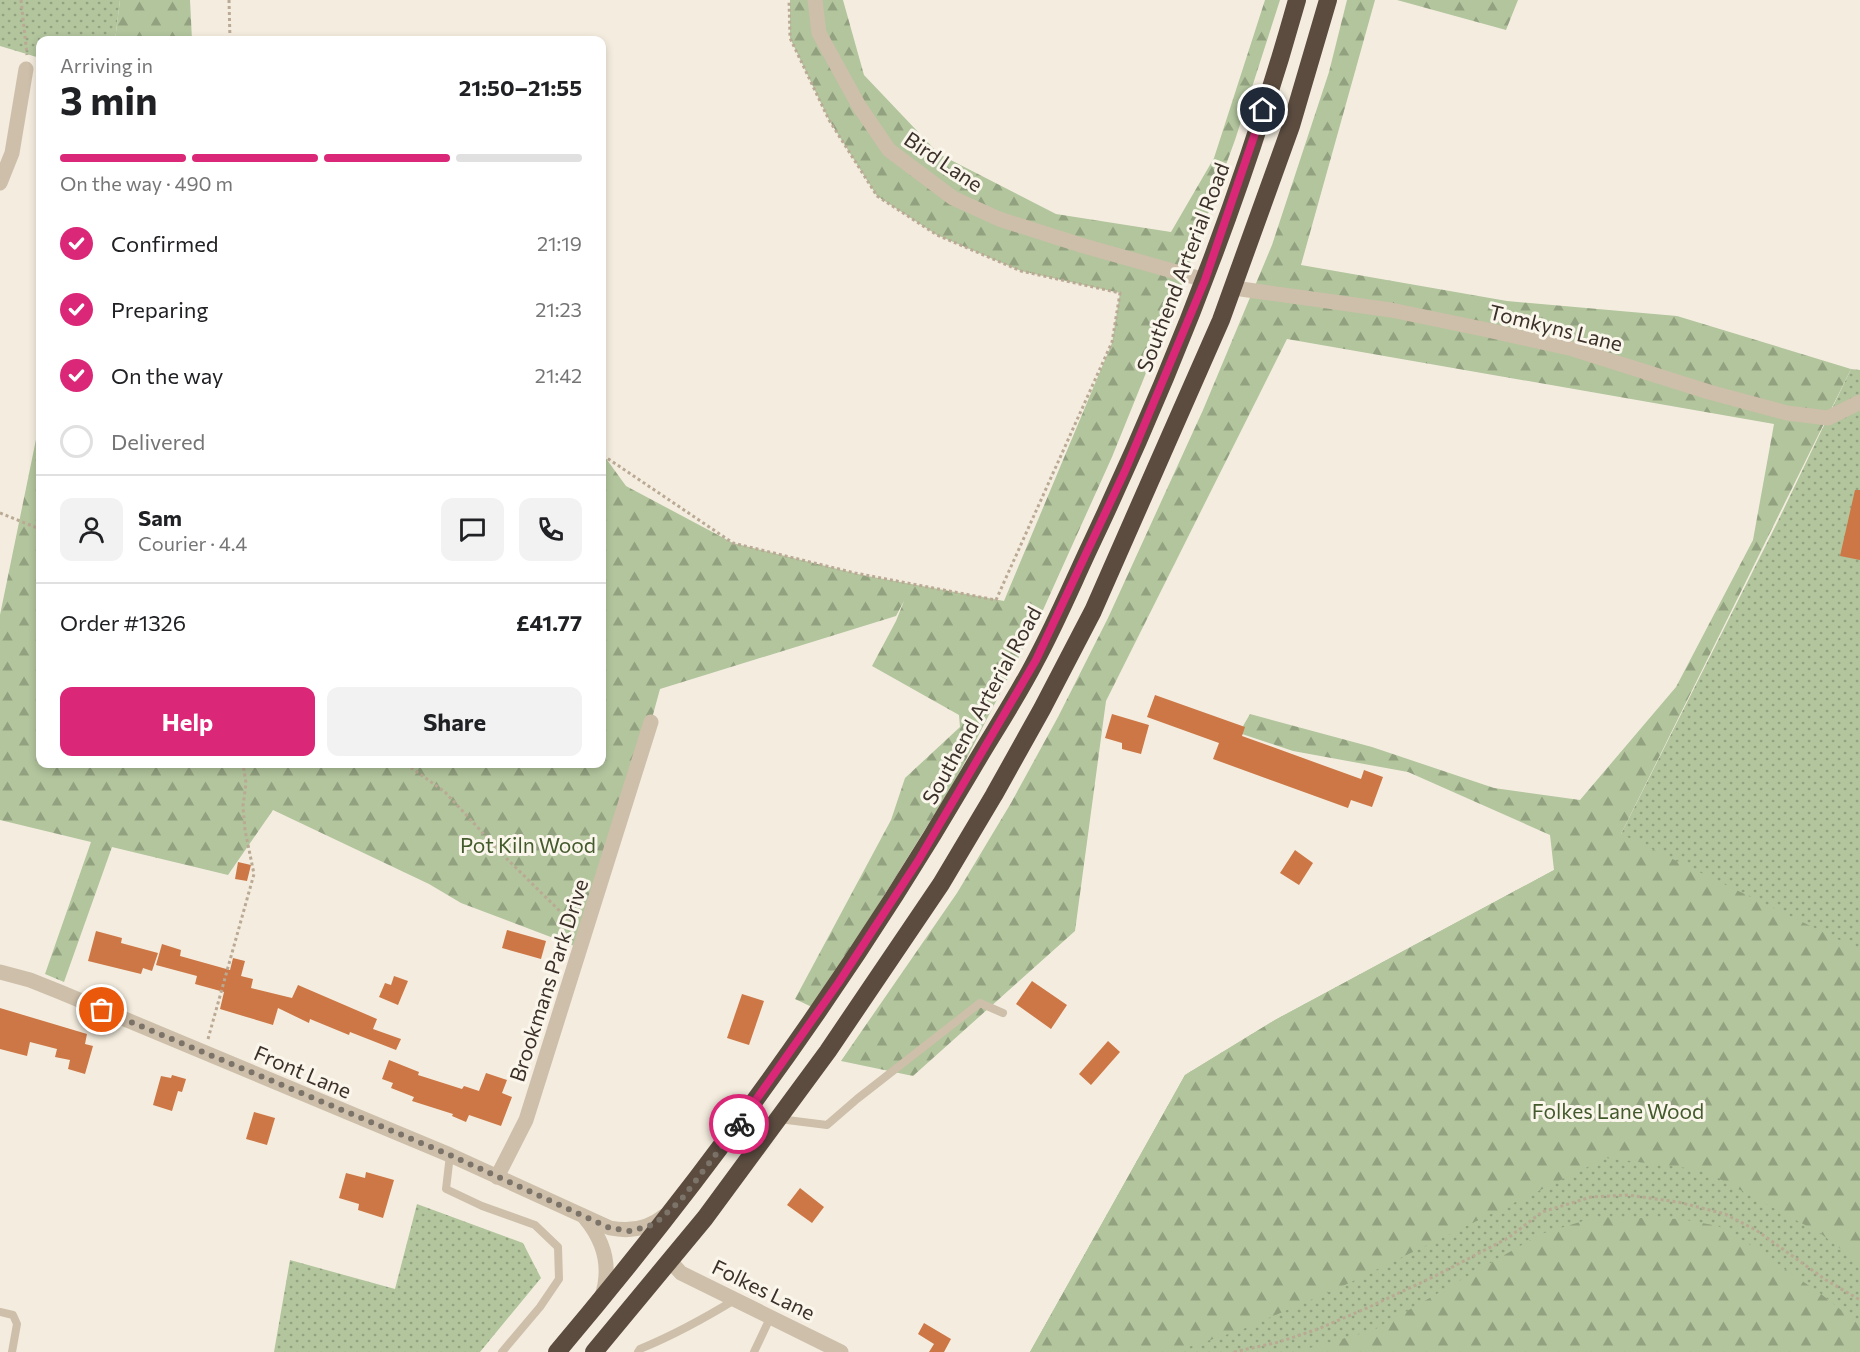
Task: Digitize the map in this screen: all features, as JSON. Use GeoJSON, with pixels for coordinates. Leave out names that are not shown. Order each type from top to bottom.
{"type":"FeatureCollection","features":[{"type":"Feature","properties":{"kind":"highway","name":"Southend Arterial Road"},"geometry":{"type":"LineString","coordinates":[[557,1352],[681,1200],[743,1119],[863,948],[918,861],[1036,660],[1125,471],[1205,280],[1283,49],[1297,0]]}},
{"type":"Feature","properties":{"kind":"highway"},"geometry":{"type":"LineString","coordinates":[[594,1352],[670,1262],[779,1119],[834,1042],[941,884],[1036,718],[1093,611],[1234,288],[1291,126],[1328,0]]}},
{"type":"Feature","properties":{"kind":"street","name":"Bird Lane"},"geometry":{"type":"LineString","coordinates":[[815,0],[819,33],[859,106],[889,150],[954,198],[1010,223],[1205,280]]}},
{"type":"Feature","properties":{"kind":"street"},"geometry":{"type":"LineString","coordinates":[[0,183],[12,153],[26,69]]}},
{"type":"Feature","properties":{"kind":"street","name":"Tomkyns Lane"},"geometry":{"type":"LineString","coordinates":[[1234,288],[1391,310],[1572,349],[1709,392],[1787,413],[1828,418],[1860,402]]}},
{"type":"Feature","properties":{"kind":"street","name":"Brookmans Park Drive"},"geometry":{"type":"LineString","coordinates":[[497,1177],[526,1120],[651,722]]}},
{"type":"Feature","properties":{"kind":"street","name":"Front Lane"},"geometry":{"type":"LineString","coordinates":[[0,972],[30,980],[204,1052],[450,1155],[585,1218],[620,1230],[640,1229],[658,1221],[681,1200]]}},
{"type":"Feature","properties":{"kind":"street"},"geometry":{"type":"LineString","coordinates":[[585,1218],[602,1243],[606,1257],[606,1280],[599,1302]]}},
{"type":"Feature","properties":{"kind":"street","name":"Folkes Lane"},"geometry":{"type":"LineString","coordinates":[[670,1262],[681,1273],[841,1352]]}},
{"type":"Feature","properties":{"kind":"lane"},"geometry":{"type":"LineString","coordinates":[[779,1119],[827,1125],[980,1003],[1003,1013]]}},
{"type":"Feature","properties":{"kind":"lane"},"geometry":{"type":"LineString","coordinates":[[450,1155],[446,1189],[482,1206],[535,1225],[558,1247],[559,1279],[540,1307],[502,1352]]}},
{"type":"Feature","properties":{"kind":"lane"},"geometry":{"type":"LineString","coordinates":[[638,1352],[640,1349],[668,1338],[736,1299]]}},
{"type":"Feature","properties":{"kind":"lane"},"geometry":{"type":"LineString","coordinates":[[0,1312],[13,1315],[17,1324],[12,1352]]}},
{"type":"Feature","properties":{"kind":"lane"},"geometry":{"type":"LineString","coordinates":[[754,1352],[771,1316]]}},
{"type":"Feature","properties":{"kind":"path"},"geometry":{"type":"LineString","coordinates":[[21,0],[27,54],[26,69]]}},
{"type":"Feature","properties":{"kind":"path"},"geometry":{"type":"LineString","coordinates":[[229,0],[230,36]]}},
{"type":"Feature","properties":{"kind":"path"},"geometry":{"type":"LineString","coordinates":[[606,457],[733,543],[855,573],[996,600],[1112,342],[1120,293],[1021,271],[937,235],[877,196],[829,120],[790,38],[789,0]]}},
{"type":"Feature","properties":{"kind":"path"},"geometry":{"type":"LineString","coordinates":[[0,513],[36,527]]}},
{"type":"Feature","properties":{"kind":"path"},"geometry":{"type":"LineString","coordinates":[[204,1052],[254,874],[245,830],[243,806],[246,783],[244,768]]}},
{"type":"Feature","properties":{"kind":"path"},"geometry":{"type":"LineString","coordinates":[[412,768],[445,792],[504,856],[584,936]]}},
{"type":"Feature","properties":{"kind":"path"},"geometry":{"type":"LineString","coordinates":[[1234,1352],[1279,1342],[1318,1329],[1367,1308],[1508,1238],[1542,1212],[1591,1197],[1628,1196],[1678,1202],[1725,1214],[1756,1230],[1826,1280],[1860,1300]]}},
{"type":"Feature","properties":{"kind":"green space"},"geometry":{"type":"Polygon","coordinates":[[[0,0],[120,0],[116,36],[36,36],[36,57],[0,46],[0,0]]]}},
{"type":"Feature","properties":{"kind":"green space"},"geometry":{"type":"Polygon","coordinates":[[[120,0],[190,0],[192,36],[116,36],[120,0]]]}},
{"type":"Feature","properties":{"kind":"green space","name":"Pot Kiln Wood"},"geometry":{"type":"Polygon","coordinates":[[[790,0],[843,0],[864,75],[939,154],[1056,214],[1171,232],[1214,158],[1265,0],[1280,0],[1235,140],[1186,274],[1112,457],[1043,610],[954,783],[814,1008],[795,999],[891,820],[905,778],[960,727],[959,715],[872,666],[904,601],[896,616],[660,689],[577,947],[461,903],[429,884],[273,810],[228,875],[112,847],[64,982],[45,974],[91,842],[0,820],[0,615],[36,440],[36,768],[606,768],[606,458],[626,486],[733,543],[862,575],[1004,601],[1112,343],[1120,293],[1021,271],[937,235],[877,196],[829,120],[790,38],[790,0]]]}},
{"type":"Feature","properties":{"kind":"green space","name":"Folkes Lane Wood"},"geometry":{"type":"Polygon","coordinates":[[[1347,0],[1375,0],[1301,265],[1507,301],[1677,316],[1851,369],[1621,834],[1860,950],[1860,1264],[1820,1233],[1703,1170],[1606,1158],[1347,1284],[1241,1330],[1173,1352],[1030,1352],[1185,1075],[1275,1020],[1554,870],[1550,835],[1408,772],[1293,751],[1239,733],[1250,714],[1372,747],[1494,788],[1580,800],[1676,687],[1753,540],[1774,424],[1287,339],[1106,701],[1075,931],[913,1076],[841,1061],[957,893],[1011,803],[1108,618],[1203,410],[1272,245],[1329,72],[1347,0]]]}},
{"type":"Feature","properties":{"kind":"green space"},"geometry":{"type":"Polygon","coordinates":[[[1397,0],[1518,0],[1506,30],[1397,0]]]}},
{"type":"Feature","properties":{"kind":"green space","name":"Folkes Lane Wood"},"geometry":{"type":"Polygon","coordinates":[[[1851,369],[1860,370],[1860,1352],[1030,1352],[1185,1075],[1275,1020],[1621,834],[1778,521],[1851,369]]]}},
{"type":"Feature","properties":{"kind":"green space"},"geometry":{"type":"Polygon","coordinates":[[[417,1204],[523,1243],[541,1278],[480,1352],[274,1352],[290,1260],[395,1289],[417,1204]]]}},
{"type":"Feature","properties":{"kind":"green space"},"geometry":{"type":"Polygon","coordinates":[[[1596,1217],[1681,1219],[1718,1226],[1746,1242],[1821,1294],[1860,1325],[1860,1352],[1295,1352],[1374,1330],[1541,1234],[1596,1217]]]}},
{"type":"Feature","properties":{"kind":"building"},"geometry":{"type":"Polygon","coordinates":[[[1855,490],[1860,490],[1860,560],[1840,556],[1855,490]]]}},
{"type":"Feature","properties":{"kind":"building"},"geometry":{"type":"Polygon","coordinates":[[[1155,695],[1245,727],[1242,736],[1361,779],[1364,770],[1383,777],[1372,807],[1351,800],[1348,808],[1213,759],[1219,743],[1147,717],[1155,695]]]}},
{"type":"Feature","properties":{"kind":"building"},"geometry":{"type":"Polygon","coordinates":[[[1112,714],[1149,725],[1141,754],[1122,749],[1122,743],[1105,738],[1112,714]]]}},
{"type":"Feature","properties":{"kind":"building"},"geometry":{"type":"Polygon","coordinates":[[[1295,850],[1313,863],[1299,885],[1280,873],[1295,850]]]}},
{"type":"Feature","properties":{"kind":"building"},"geometry":{"type":"Polygon","coordinates":[[[238,862],[251,865],[247,881],[235,879],[238,862]]]}},
{"type":"Feature","properties":{"kind":"building"},"geometry":{"type":"Polygon","coordinates":[[[507,930],[546,941],[541,959],[502,948],[507,930]]]}},
{"type":"Feature","properties":{"kind":"building"},"geometry":{"type":"Polygon","coordinates":[[[96,931],[122,938],[121,943],[158,953],[152,971],[143,968],[141,974],[88,961],[96,931]]]}},
{"type":"Feature","properties":{"kind":"building"},"geometry":{"type":"Polygon","coordinates":[[[162,944],[181,950],[180,956],[230,970],[233,958],[245,961],[241,976],[253,979],[251,988],[292,998],[298,985],[377,1019],[373,1029],[401,1039],[396,1050],[350,1032],[349,1035],[310,1019],[309,1023],[278,1008],[273,1025],[220,1009],[224,992],[195,984],[197,976],[156,965],[162,944]]]}},
{"type":"Feature","properties":{"kind":"building"},"geometry":{"type":"Polygon","coordinates":[[[394,976],[408,981],[398,1005],[379,997],[385,983],[391,985],[394,976]]]}},
{"type":"Feature","properties":{"kind":"building"},"geometry":{"type":"Polygon","coordinates":[[[1032,981],[1067,1005],[1051,1029],[1016,1004],[1032,981]]]}},
{"type":"Feature","properties":{"kind":"building"},"geometry":{"type":"Polygon","coordinates":[[[742,994],[764,1001],[749,1045],[727,1038],[742,994]]]}},
{"type":"Feature","properties":{"kind":"building"},"geometry":{"type":"Polygon","coordinates":[[[0,1008],[87,1034],[85,1044],[93,1046],[85,1074],[68,1069],[70,1060],[55,1057],[57,1049],[30,1042],[27,1056],[0,1049],[0,1008]]]}},
{"type":"Feature","properties":{"kind":"building"},"geometry":{"type":"Polygon","coordinates":[[[1108,1041],[1120,1052],[1091,1085],[1079,1074],[1108,1041]]]}},
{"type":"Feature","properties":{"kind":"building"},"geometry":{"type":"Polygon","coordinates":[[[389,1060],[419,1072],[418,1075],[462,1089],[464,1086],[479,1091],[486,1073],[507,1080],[502,1093],[512,1097],[501,1126],[469,1115],[466,1122],[452,1116],[453,1114],[412,1101],[414,1097],[391,1088],[393,1083],[382,1079],[389,1060]]]}},
{"type":"Feature","properties":{"kind":"building"},"geometry":{"type":"Polygon","coordinates":[[[172,1075],[186,1079],[182,1092],[178,1091],[172,1111],[153,1105],[161,1076],[171,1078],[172,1075]]]}},
{"type":"Feature","properties":{"kind":"building"},"geometry":{"type":"Polygon","coordinates":[[[254,1112],[275,1118],[267,1145],[246,1139],[254,1112]]]}},
{"type":"Feature","properties":{"kind":"building"},"geometry":{"type":"Polygon","coordinates":[[[366,1172],[394,1180],[383,1218],[358,1210],[359,1204],[339,1198],[346,1173],[365,1178],[366,1172]]]}},
{"type":"Feature","properties":{"kind":"building"},"geometry":{"type":"Polygon","coordinates":[[[800,1188],[824,1207],[812,1223],[787,1205],[800,1188]]]}},
{"type":"Feature","properties":{"kind":"building"},"geometry":{"type":"Polygon","coordinates":[[[924,1323],[951,1339],[944,1352],[929,1352],[934,1344],[918,1334],[924,1323]]]}},
{"type":"Feature","properties":{"kind":"way so far"},"geometry":{"type":"LineString","coordinates":[[102,1010],[450,1155],[585,1218],[620,1230],[640,1229],[658,1221],[681,1200],[739,1124]]}},
{"type":"Feature","properties":{"kind":"route"},"geometry":{"type":"LineString","coordinates":[[739,1124],[863,948],[918,861],[1036,660],[1125,471],[1205,280],[1263,110]]}}]}
